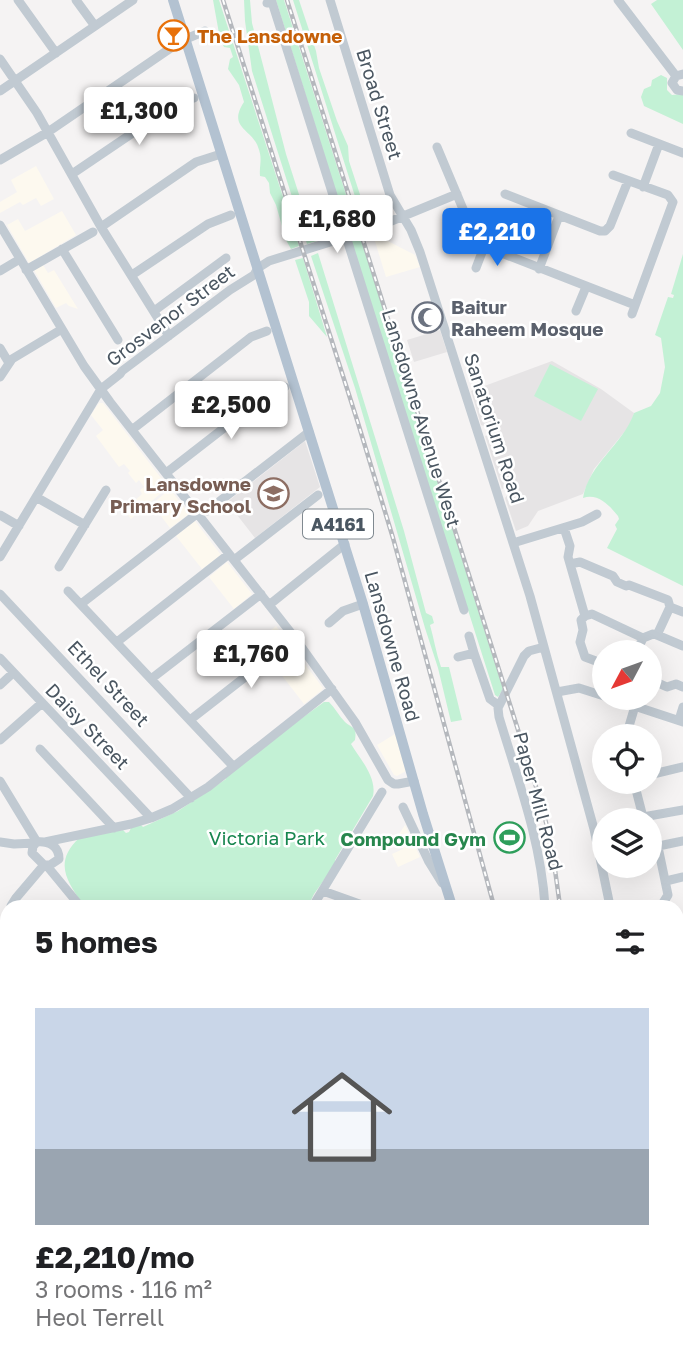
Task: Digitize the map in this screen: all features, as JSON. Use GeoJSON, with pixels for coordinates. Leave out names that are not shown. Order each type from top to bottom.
{"type":"FeatureCollection","features":[{"type":"Feature","properties":{"kind":"main road","name":"Lansdowne Road"},"geometry":{"type":"LineString","coordinates":[[173,0],[345,544],[414,781]]}},
{"type":"Feature","properties":{"kind":"main road","name":"A4161"},"geometry":{"type":"LineString","coordinates":[[414,781],[423,814]]}},
{"type":"Feature","properties":{"kind":"main road"},"geometry":{"type":"LineString","coordinates":[[423,814],[450,900]]}},
{"type":"Feature","properties":{"kind":"street"},"geometry":{"type":"LineString","coordinates":[[18,0],[56,53]]}},
{"type":"Feature","properties":{"kind":"street"},"geometry":{"type":"LineString","coordinates":[[76,0],[95,26]]}},
{"type":"Feature","properties":{"kind":"street"},"geometry":{"type":"LineString","coordinates":[[0,91],[133,0]]}},
{"type":"Feature","properties":{"kind":"street","name":"Broad Street"},"geometry":{"type":"LineString","coordinates":[[330,0],[390,195],[403,217]]}},
{"type":"Feature","properties":{"kind":"street"},"geometry":{"type":"LineString","coordinates":[[618,0],[679,75],[673,80],[673,86],[677,90],[683,90]]}},
{"type":"Feature","properties":{"kind":"street","name":"Lansdowne Avenue West"},"geometry":{"type":"LineString","coordinates":[[267,4],[272,2],[348,241],[379,354],[417,475],[454,591],[464,610]]}},
{"type":"Feature","properties":{"kind":"street"},"geometry":{"type":"LineString","coordinates":[[0,160],[48,132],[185,38],[205,31]]}},
{"type":"Feature","properties":{"kind":"street"},"geometry":{"type":"LineString","coordinates":[[0,58],[72,174],[97,229],[132,275],[169,336]]}},
{"type":"Feature","properties":{"kind":"street"},"geometry":{"type":"LineString","coordinates":[[72,174],[177,103],[194,97]]}},
{"type":"Feature","properties":{"kind":"street"},"geometry":{"type":"LineString","coordinates":[[631,133],[683,153]]}},
{"type":"Feature","properties":{"kind":"street"},"geometry":{"type":"LineString","coordinates":[[643,187],[659,144]]}},
{"type":"Feature","properties":{"kind":"street"},"geometry":{"type":"LineString","coordinates":[[437,147],[446,155],[457,194],[476,240],[484,247],[586,286],[634,309],[673,202],[668,195],[613,175]]}},
{"type":"Feature","properties":{"kind":"street"},"geometry":{"type":"LineString","coordinates":[[26,270],[97,229],[196,162],[221,154]]}},
{"type":"Feature","properties":{"kind":"street"},"geometry":{"type":"LineString","coordinates":[[505,194],[605,231],[610,226],[628,181]]}},
{"type":"Feature","properties":{"kind":"street"},"geometry":{"type":"LineString","coordinates":[[258,268],[276,258],[403,217],[457,194]]}},
{"type":"Feature","properties":{"kind":"street"},"geometry":{"type":"LineString","coordinates":[[132,275],[208,224],[231,215]]}},
{"type":"Feature","properties":{"kind":"street"},"geometry":{"type":"LineString","coordinates":[[539,269],[559,216]]}},
{"type":"Feature","properties":{"kind":"street","name":"Sanatorium Road"},"geometry":{"type":"LineString","coordinates":[[403,217],[421,252],[513,544],[592,819]]}},
{"type":"Feature","properties":{"kind":"street"},"geometry":{"type":"LineString","coordinates":[[0,225],[84,366],[166,473],[202,512],[232,557],[295,638],[332,689],[388,780],[395,784],[414,781]]}},
{"type":"Feature","properties":{"kind":"street"},"geometry":{"type":"LineString","coordinates":[[476,268],[484,247]]}},
{"type":"Feature","properties":{"kind":"street"},"geometry":{"type":"LineString","coordinates":[[62,249],[118,340]]}},
{"type":"Feature","properties":{"kind":"street"},"geometry":{"type":"LineString","coordinates":[[154,311],[226,258]]}},
{"type":"Feature","properties":{"kind":"street"},"geometry":{"type":"LineString","coordinates":[[0,271],[19,259]]}},
{"type":"Feature","properties":{"kind":"street","name":"Grosvenor Street"},"geometry":{"type":"LineString","coordinates":[[0,557],[101,389],[230,289],[254,275],[258,268]]}},
{"type":"Feature","properties":{"kind":"street"},"geometry":{"type":"LineString","coordinates":[[576,311],[586,286]]}},
{"type":"Feature","properties":{"kind":"street"},"geometry":{"type":"LineString","coordinates":[[0,377],[12,359],[62,329]]}},
{"type":"Feature","properties":{"kind":"street"},"geometry":{"type":"LineString","coordinates":[[133,429],[251,337],[267,331]]}},
{"type":"Feature","properties":{"kind":"street"},"geometry":{"type":"LineString","coordinates":[[0,348],[9,363]]}},
{"type":"Feature","properties":{"kind":"street"},"geometry":{"type":"LineString","coordinates":[[166,473],[269,393],[285,387]]}},
{"type":"Feature","properties":{"kind":"street"},"geometry":{"type":"LineString","coordinates":[[81,604],[309,432]]}},
{"type":"Feature","properties":{"kind":"street"},"geometry":{"type":"LineString","coordinates":[[59,567],[106,490]]}},
{"type":"Feature","properties":{"kind":"street"},"geometry":{"type":"LineString","coordinates":[[117,642],[318,495]]}},
{"type":"Feature","properties":{"kind":"street"},"geometry":{"type":"LineString","coordinates":[[36,497],[85,526]]}},
{"type":"Feature","properties":{"kind":"street"},"geometry":{"type":"LineString","coordinates":[[513,544],[588,520],[597,514]]}},
{"type":"Feature","properties":{"kind":"street"},"geometry":{"type":"LineString","coordinates":[[0,515],[19,526]]}},
{"type":"Feature","properties":{"kind":"street"},"geometry":{"type":"LineString","coordinates":[[564,528],[570,545],[568,558],[573,581],[585,616]]}},
{"type":"Feature","properties":{"kind":"street"},"geometry":{"type":"LineString","coordinates":[[269,605],[345,544]]}},
{"type":"Feature","properties":{"kind":"street"},"geometry":{"type":"LineString","coordinates":[[570,564],[580,562],[606,572],[625,586],[629,585],[668,600],[670,607],[657,635]]}},
{"type":"Feature","properties":{"kind":"street"},"geometry":{"type":"LineString","coordinates":[[68,591],[233,766]]}},
{"type":"Feature","properties":{"kind":"street","name":"Ethel Street"},"geometry":{"type":"LineString","coordinates":[[0,594],[191,797]]}},
{"type":"Feature","properties":{"kind":"street"},"geometry":{"type":"LineString","coordinates":[[151,679],[261,594]]}},
{"type":"Feature","properties":{"kind":"street"},"geometry":{"type":"LineString","coordinates":[[329,623],[345,609],[363,604]]}},
{"type":"Feature","properties":{"kind":"street"},"geometry":{"type":"LineString","coordinates":[[670,607],[683,612]]}},
{"type":"Feature","properties":{"kind":"street"},"geometry":{"type":"LineString","coordinates":[[592,660],[583,654],[580,640],[583,630],[581,620],[592,614],[643,638],[653,634],[683,646]]}},
{"type":"Feature","properties":{"kind":"street","name":"Paper Mill Road"},"geometry":{"type":"LineString","coordinates":[[469,636],[490,699],[498,705],[499,717],[532,825],[545,900]]}},
{"type":"Feature","properties":{"kind":"street"},"geometry":{"type":"LineString","coordinates":[[190,720],[295,638]]}},
{"type":"Feature","properties":{"kind":"street"},"geometry":{"type":"LineString","coordinates":[[498,705],[524,656],[544,647]]}},
{"type":"Feature","properties":{"kind":"street"},"geometry":{"type":"LineString","coordinates":[[458,657],[474,653]]}},
{"type":"Feature","properties":{"kind":"street","name":"Daisy Street"},"geometry":{"type":"LineString","coordinates":[[0,659],[151,818]]}},
{"type":"Feature","properties":{"kind":"street"},"geometry":{"type":"LineString","coordinates":[[0,685],[13,673]]}},
{"type":"Feature","properties":{"kind":"street"},"geometry":{"type":"LineString","coordinates":[[662,685],[667,687],[676,684],[683,687]]}},
{"type":"Feature","properties":{"kind":"street"},"geometry":{"type":"LineString","coordinates":[[557,692],[579,688],[592,692]]}},
{"type":"Feature","properties":{"kind":"street"},"geometry":{"type":"LineString","coordinates":[[37,845],[114,828],[172,809],[208,787],[332,689]]}},
{"type":"Feature","properties":{"kind":"street"},"geometry":{"type":"LineString","coordinates":[[0,740],[42,703]]}},
{"type":"Feature","properties":{"kind":"street"},"geometry":{"type":"LineString","coordinates":[[647,710],[681,721],[683,708]]}},
{"type":"Feature","properties":{"kind":"street"},"geometry":{"type":"LineString","coordinates":[[40,749],[114,828]]}},
{"type":"Feature","properties":{"kind":"street"},"geometry":{"type":"LineString","coordinates":[[662,772],[683,767]]}},
{"type":"Feature","properties":{"kind":"street"},"geometry":{"type":"LineString","coordinates":[[0,781],[37,845],[45,866],[75,900]]}},
{"type":"Feature","properties":{"kind":"street"},"geometry":{"type":"LineString","coordinates":[[317,900],[382,792]]}},
{"type":"Feature","properties":{"kind":"street"},"geometry":{"type":"LineString","coordinates":[[402,807],[446,890]]}},
{"type":"Feature","properties":{"kind":"street"},"geometry":{"type":"LineString","coordinates":[[662,815],[683,810]]}},
{"type":"Feature","properties":{"kind":"street"},"geometry":{"type":"LineString","coordinates":[[410,821],[423,814]]}},
{"type":"Feature","properties":{"kind":"street"},"geometry":{"type":"LineString","coordinates":[[15,900],[45,866],[55,863],[73,840],[94,832]]}},
{"type":"Feature","properties":{"kind":"street"},"geometry":{"type":"LineString","coordinates":[[662,845],[683,841]]}},
{"type":"Feature","properties":{"kind":"street"},"geometry":{"type":"LineString","coordinates":[[0,842],[54,846],[69,892]]}},
{"type":"Feature","properties":{"kind":"street"},"geometry":{"type":"LineString","coordinates":[[662,872],[666,881],[668,897],[666,900]]}},
{"type":"Feature","properties":{"kind":"street"},"geometry":{"type":"LineString","coordinates":[[666,881],[683,877]]}},
{"type":"Feature","properties":{"kind":"street","name":"Sanatorium Road"},"geometry":{"type":"LineString","coordinates":[[606,878],[609,900]]}},
{"type":"Feature","properties":{"kind":"street"},"geometry":{"type":"LineString","coordinates":[[323,891],[348,900]]}},
{"type":"Feature","properties":{"kind":"shaded area"},"geometry":{"type":"Polygon","coordinates":[[[36,166],[54,199],[41,206],[36,198],[23,205],[20,202],[0,213],[0,202],[17,192],[11,180],[36,166]]]}},
{"type":"Feature","properties":{"kind":"shaded area"},"geometry":{"type":"Polygon","coordinates":[[[62,211],[76,235],[29,263],[7,225],[18,219],[25,231],[62,211]]]}},
{"type":"Feature","properties":{"kind":"shaded area"},"geometry":{"type":"Polygon","coordinates":[[[373,235],[415,255],[420,267],[386,277],[373,235]]]}},
{"type":"Feature","properties":{"kind":"shaded area"},"geometry":{"type":"Polygon","coordinates":[[[43,265],[48,273],[54,270],[78,309],[66,303],[56,308],[34,270],[43,265]]]}},
{"type":"Feature","properties":{"kind":"shaded area"},"geometry":{"type":"Polygon","coordinates":[[[440,330],[447,352],[414,362],[407,340],[440,330]]]}},
{"type":"Feature","properties":{"kind":"shaded area"},"geometry":{"type":"Polygon","coordinates":[[[552,361],[601,389],[634,413],[630,425],[594,469],[583,494],[538,511],[528,526],[516,531],[505,498],[510,492],[506,487],[502,489],[485,436],[489,435],[490,428],[481,425],[471,391],[552,361]]]}},
{"type":"Feature","properties":{"kind":"shaded area"},"geometry":{"type":"Polygon","coordinates":[[[99,403],[103,403],[168,487],[131,519],[124,510],[142,494],[140,490],[144,487],[139,480],[136,483],[124,464],[119,467],[96,436],[103,430],[91,415],[99,403]]]}},
{"type":"Feature","properties":{"kind":"shaded area","name":"Lansdowne Primary School"},"geometry":{"type":"Polygon","coordinates":[[[305,441],[320,487],[255,538],[227,502],[305,441]]]}},
{"type":"Feature","properties":{"kind":"shaded area"},"geometry":{"type":"Polygon","coordinates":[[[170,489],[189,514],[170,528],[152,504],[170,489]]]}},
{"type":"Feature","properties":{"kind":"shaded area"},"geometry":{"type":"Polygon","coordinates":[[[195,521],[221,555],[202,569],[176,536],[195,521]]]}},
{"type":"Feature","properties":{"kind":"shaded area"},"geometry":{"type":"Polygon","coordinates":[[[227,562],[252,594],[234,609],[209,577],[227,562]]]}},
{"type":"Feature","properties":{"kind":"shaded area"},"geometry":{"type":"Polygon","coordinates":[[[276,626],[323,688],[304,704],[256,642],[276,626]]]}},
{"type":"Feature","properties":{"kind":"shaded area"},"geometry":{"type":"Polygon","coordinates":[[[395,734],[406,771],[397,776],[377,745],[395,734]]]}},
{"type":"Feature","properties":{"kind":"shaded area"},"geometry":{"type":"Polygon","coordinates":[[[405,825],[420,857],[398,867],[392,854],[403,849],[397,837],[405,825]]]}},
{"type":"Feature","properties":{"kind":"green space"},"geometry":{"type":"Polygon","coordinates":[[[213,0],[219,0],[299,246],[291,249],[270,193],[269,183],[265,177],[260,176],[261,159],[258,147],[239,123],[239,111],[244,102],[239,85],[228,69],[233,57],[230,48],[224,47],[220,39],[213,0]]]}},
{"type":"Feature","properties":{"kind":"green space"},"geometry":{"type":"Polygon","coordinates":[[[244,0],[250,0],[252,23],[286,154],[317,241],[307,244],[252,71],[244,0]]]}},
{"type":"Feature","properties":{"kind":"green space"},"geometry":{"type":"Polygon","coordinates":[[[276,0],[284,0],[357,229],[348,231],[276,0]]]}},
{"type":"Feature","properties":{"kind":"green space"},"geometry":{"type":"Polygon","coordinates":[[[293,0],[299,0],[319,68],[348,146],[349,161],[367,216],[364,225],[293,0]]]}},
{"type":"Feature","properties":{"kind":"green space"},"geometry":{"type":"Polygon","coordinates":[[[657,0],[683,0],[683,50],[651,4],[657,0]]]}},
{"type":"Feature","properties":{"kind":"green space"},"geometry":{"type":"Polygon","coordinates":[[[661,75],[667,78],[667,90],[672,95],[683,94],[683,124],[644,106],[641,97],[644,89],[651,86],[652,80],[661,75]]]}},
{"type":"Feature","properties":{"kind":"green space"},"geometry":{"type":"Polygon","coordinates":[[[356,238],[361,239],[503,689],[498,697],[495,695],[351,242],[356,238]]]}},
{"type":"Feature","properties":{"kind":"green space"},"geometry":{"type":"Polygon","coordinates":[[[318,253],[404,531],[426,613],[432,616],[434,623],[430,625],[439,662],[441,667],[449,667],[462,720],[451,722],[438,668],[355,388],[311,256],[318,253]]]}},
{"type":"Feature","properties":{"kind":"green space"},"geometry":{"type":"Polygon","coordinates":[[[683,254],[683,586],[607,548],[617,529],[615,525],[618,516],[598,499],[583,498],[592,474],[622,435],[634,413],[651,406],[660,393],[665,367],[661,338],[655,335],[668,297],[673,298],[674,295],[671,294],[683,254]]]}},
{"type":"Feature","properties":{"kind":"green space"},"geometry":{"type":"Polygon","coordinates":[[[303,258],[327,337],[309,316],[309,302],[295,260],[303,258]]]}},
{"type":"Feature","properties":{"kind":"green space"},"geometry":{"type":"Polygon","coordinates":[[[550,364],[598,389],[581,421],[534,396],[550,364]]]}},
{"type":"Feature","properties":{"kind":"green space","name":"Victoria Park"},"geometry":{"type":"Polygon","coordinates":[[[324,702],[329,702],[343,720],[354,728],[355,740],[351,744],[373,782],[373,796],[335,860],[336,863],[311,900],[80,900],[65,872],[66,856],[79,838],[123,830],[126,833],[132,826],[143,827],[178,811],[226,779],[225,774],[324,702]]]}},
{"type":"Feature","properties":{"kind":"railway"},"geometry":{"type":"LineString","coordinates":[[223,0],[393,538],[492,900]]}},
{"type":"Feature","properties":{"kind":"railway"},"geometry":{"type":"LineString","coordinates":[[287,0],[538,793],[551,841],[559,900]]}},
{"type":"Feature","properties":{"kind":"place","name":"The Lansdowne"},"geometry":{"type":"Point","coordinates":[174,35]}},
{"type":"Feature","properties":{"kind":"place","name":"Baitur Raheem Mosque"},"geometry":{"type":"Point","coordinates":[428,317]}},
{"type":"Feature","properties":{"kind":"place","name":"Lansdowne Primary School"},"geometry":{"type":"Point","coordinates":[274,494]}},
{"type":"Feature","properties":{"kind":"place","name":"Compound Gym"},"geometry":{"type":"Point","coordinates":[509,838]}}]}
